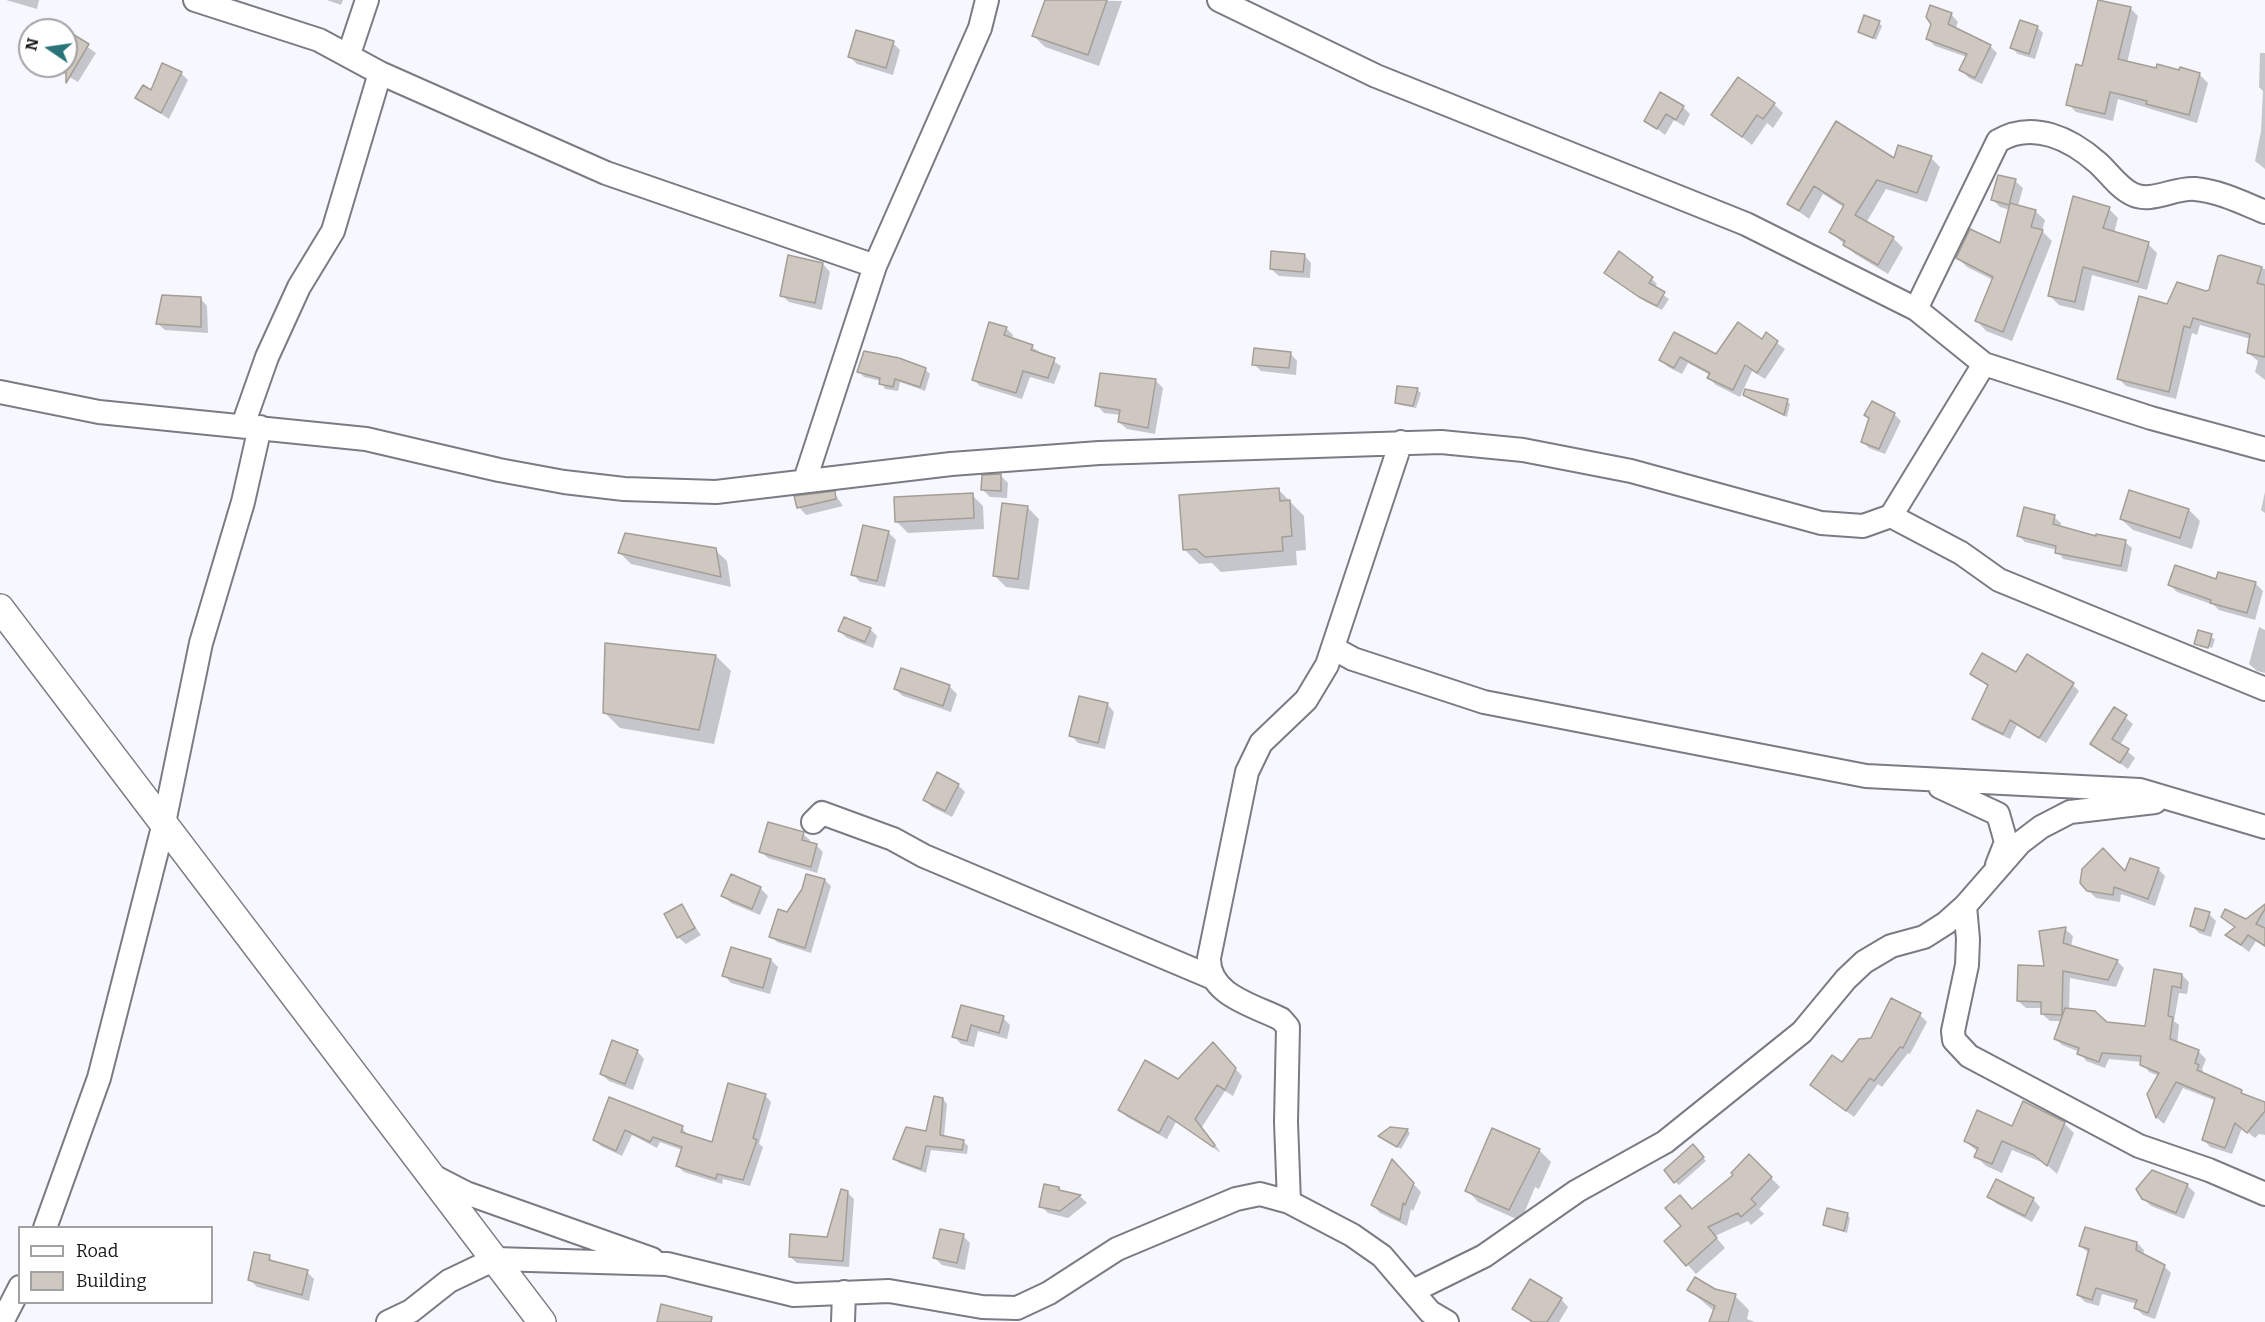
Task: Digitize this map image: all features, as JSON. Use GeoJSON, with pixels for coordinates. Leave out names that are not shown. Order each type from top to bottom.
{"type":"FeatureCollection","features":[{"type":"Feature","properties":{"kind":"street"},"geometry":{"type":"LineString","coordinates":[[195,0],[296,32],[349,54],[380,73],[606,173],[875,266]]}},
{"type":"Feature","properties":{"kind":"street"},"geometry":{"type":"LineString","coordinates":[[349,54],[367,0]]}},
{"type":"Feature","properties":{"kind":"street"},"geometry":{"type":"LineString","coordinates":[[805,480],[875,266],[980,28],[987,0]]}},
{"type":"Feature","properties":{"kind":"street"},"geometry":{"type":"LineString","coordinates":[[1219,0],[1376,76],[1746,224],[1916,309],[1983,364],[2151,418],[2265,449]]}},
{"type":"Feature","properties":{"kind":"street"},"geometry":{"type":"LineString","coordinates":[[45,1226],[99,1078],[164,823],[201,643],[243,502],[251,426],[267,357],[299,287],[333,231],[380,73]]}},
{"type":"Feature","properties":{"kind":"street"},"geometry":{"type":"LineString","coordinates":[[1916,309],[1998,141],[2021,131],[2052,135],[2072,145],[2097,163],[2133,195],[2146,198],[2168,191],[2195,189],[2265,212]]}},
{"type":"Feature","properties":{"kind":"street"},"geometry":{"type":"LineString","coordinates":[[0,392],[99,412],[366,439],[521,474],[624,489],[716,492],[951,464],[1099,453],[1441,442],[1523,450],[1620,468],[1821,523],[1863,526],[1891,516],[1983,364]]}},
{"type":"Feature","properties":{"kind":"street"},"geometry":{"type":"LineString","coordinates":[[1211,977],[1209,958],[1247,772],[1261,743],[1306,700],[1327,665],[1401,442]]}},
{"type":"Feature","properties":{"kind":"street"},"geometry":{"type":"LineString","coordinates":[[1891,516],[1961,553],[1999,580],[2265,688]]}},
{"type":"Feature","properties":{"kind":"street"},"geometry":{"type":"LineString","coordinates":[[0,608],[543,1322]]}},
{"type":"Feature","properties":{"kind":"street"},"geometry":{"type":"LineString","coordinates":[[1333,648],[1353,659],[1484,702],[1866,776],[2140,790],[2265,827]]}},
{"type":"Feature","properties":{"kind":"street"},"geometry":{"type":"LineString","coordinates":[[1917,779],[1957,793],[1998,814],[2006,842],[1995,872]]}},
{"type":"Feature","properties":{"kind":"street"},"geometry":{"type":"LineString","coordinates":[[1413,1291],[1484,1256],[1577,1191],[1665,1142],[1802,1032],[1846,979],[1864,963],[1892,946],[1924,937],[1938,929],[1965,906],[2020,843],[2070,812],[2172,800]]}},
{"type":"Feature","properties":{"kind":"street"},"geometry":{"type":"LineString","coordinates":[[813,822],[822,813],[893,838],[924,856],[1211,977],[1226,993],[1281,1019],[1287,1027],[1286,1122],[1289,1202]]}},
{"type":"Feature","properties":{"kind":"street"},"geometry":{"type":"LineString","coordinates":[[1965,906],[1968,939],[1967,965],[1953,1031],[1954,1040],[1964,1051],[2139,1146],[2209,1170],[2265,1194]]}},
{"type":"Feature","properties":{"kind":"street"},"geometry":{"type":"LineString","coordinates":[[432,1175],[466,1193],[667,1264],[794,1295],[889,1291],[982,1307],[1017,1308],[1049,1293],[1117,1249],[1236,1199],[1260,1194],[1289,1202],[1325,1219],[1382,1256],[1430,1312],[1447,1322]]}},
{"type":"Feature","properties":{"kind":"street"},"geometry":{"type":"LineString","coordinates":[[388,1322],[411,1311],[449,1281],[495,1259],[667,1264]]}},
{"type":"Feature","properties":{"kind":"street"},"geometry":{"type":"LineString","coordinates":[[2,1322],[18,1291]]}},
{"type":"Feature","properties":{"kind":"street"},"geometry":{"type":"LineString","coordinates":[[843,1322],[844,1292]]}},
{"type":"Feature","properties":{"kind":"building"},"geometry":{"type":"Polygon","coordinates":[[[1045,0],[1107,0],[1088,55],[1032,36],[1045,0]]]}},
{"type":"Feature","properties":{"kind":"building"},"geometry":{"type":"Polygon","coordinates":[[[2098,0],[2131,7],[2118,59],[2156,68],[2157,64],[2179,70],[2180,67],[2200,73],[2189,115],[2110,92],[2105,114],[2066,105],[2076,64],[2082,66],[2098,0]]]}},
{"type":"Feature","properties":{"kind":"building"},"geometry":{"type":"Polygon","coordinates":[[[1930,5],[1952,13],[1948,24],[1991,45],[1975,78],[1959,70],[1967,54],[1926,39],[1931,24],[1926,17],[1930,5]]]}},
{"type":"Feature","properties":{"kind":"building"},"geometry":{"type":"Polygon","coordinates":[[[1864,15],[1880,21],[1873,38],[1858,32],[1864,15]]]}},
{"type":"Feature","properties":{"kind":"building"},"geometry":{"type":"Polygon","coordinates":[[[2020,20],[2038,26],[2029,54],[2010,48],[2020,20]]]}},
{"type":"Feature","properties":{"kind":"building"},"geometry":{"type":"Polygon","coordinates":[[[856,30],[894,41],[886,68],[848,57],[856,30]]]}},
{"type":"Feature","properties":{"kind":"building"},"geometry":{"type":"Polygon","coordinates":[[[78,37],[89,44],[78,63],[78,37]]]}},
{"type":"Feature","properties":{"kind":"building"},"geometry":{"type":"Polygon","coordinates":[[[162,63],[182,72],[161,113],[135,98],[143,85],[151,90],[162,63]]]}},
{"type":"Feature","properties":{"kind":"building"},"geometry":{"type":"Polygon","coordinates":[[[1738,77],[1775,103],[1763,119],[1757,115],[1742,137],[1711,115],[1738,77]]]}},
{"type":"Feature","properties":{"kind":"building"},"geometry":{"type":"Polygon","coordinates":[[[1660,92],[1684,106],[1676,120],[1666,114],[1657,129],[1644,121],[1660,92]]]}},
{"type":"Feature","properties":{"kind":"building"},"geometry":{"type":"Polygon","coordinates":[[[1836,121],[1894,158],[1898,145],[1932,156],[1917,193],[1877,180],[1855,215],[1894,237],[1878,265],[1843,245],[1845,241],[1829,232],[1844,205],[1814,186],[1799,211],[1787,204],[1836,121]]]}},
{"type":"Feature","properties":{"kind":"building"},"geometry":{"type":"Polygon","coordinates":[[[1998,175],[2016,179],[2009,205],[1991,200],[1998,175]]]}},
{"type":"Feature","properties":{"kind":"building"},"geometry":{"type":"Polygon","coordinates":[[[2073,196],[2110,207],[2103,228],[2149,242],[2138,282],[2083,267],[2075,302],[2048,296],[2073,196]]]}},
{"type":"Feature","properties":{"kind":"building"},"geometry":{"type":"Polygon","coordinates":[[[2010,203],[2036,210],[2031,227],[2043,230],[2003,332],[1975,321],[1993,277],[1956,258],[1970,229],[2000,243],[2010,203]]]}},
{"type":"Feature","properties":{"kind":"building"},"geometry":{"type":"Polygon","coordinates":[[[1271,251],[1305,254],[1303,272],[1270,269],[1271,251]]]}},
{"type":"Feature","properties":{"kind":"building"},"geometry":{"type":"Polygon","coordinates":[[[1619,251],[1653,277],[1649,283],[1665,292],[1657,306],[1639,297],[1604,273],[1619,251]]]}},
{"type":"Feature","properties":{"kind":"building"},"geometry":{"type":"Polygon","coordinates":[[[788,255],[823,263],[815,303],[780,296],[788,255]]]}},
{"type":"Feature","properties":{"kind":"building"},"geometry":{"type":"Polygon","coordinates":[[[2218,256],[2262,267],[2257,283],[2265,285],[2265,357],[2247,353],[2250,334],[2193,318],[2190,328],[2184,326],[2169,392],[2117,379],[2139,296],[2167,304],[2177,282],[2209,290],[2218,256]]]}},
{"type":"Feature","properties":{"kind":"building"},"geometry":{"type":"Polygon","coordinates":[[[162,295],[201,297],[201,327],[156,324],[162,295]]]}},
{"type":"Feature","properties":{"kind":"building"},"geometry":{"type":"Polygon","coordinates":[[[989,322],[1007,327],[1004,335],[1033,345],[1031,350],[1055,358],[1048,378],[1023,371],[1016,393],[972,380],[989,322]]]}},
{"type":"Feature","properties":{"kind":"building"},"geometry":{"type":"Polygon","coordinates":[[[1738,322],[1762,339],[1766,332],[1778,341],[1757,373],[1745,365],[1733,390],[1707,378],[1710,373],[1680,357],[1674,368],[1659,360],[1674,332],[1716,354],[1738,322]]]}},
{"type":"Feature","properties":{"kind":"building"},"geometry":{"type":"Polygon","coordinates":[[[1254,348],[1291,352],[1289,368],[1252,365],[1254,348]]]}},
{"type":"Feature","properties":{"kind":"building"},"geometry":{"type":"Polygon","coordinates":[[[864,351],[899,358],[926,368],[920,387],[895,379],[893,387],[879,384],[880,378],[857,372],[864,351]]]}},
{"type":"Feature","properties":{"kind":"building"},"geometry":{"type":"Polygon","coordinates":[[[1100,373],[1156,379],[1148,428],[1118,422],[1120,410],[1095,406],[1100,373]]]}},
{"type":"Feature","properties":{"kind":"building"},"geometry":{"type":"Polygon","coordinates":[[[1397,386],[1418,388],[1413,406],[1395,403],[1397,386]]]}},
{"type":"Feature","properties":{"kind":"building"},"geometry":{"type":"Polygon","coordinates":[[[1745,389],[1788,399],[1784,415],[1743,395],[1745,389]]]}},
{"type":"Feature","properties":{"kind":"building"},"geometry":{"type":"Polygon","coordinates":[[[1872,401],[1895,413],[1879,449],[1861,442],[1869,418],[1864,415],[1872,401]]]}},
{"type":"Feature","properties":{"kind":"building"},"geometry":{"type":"Polygon","coordinates":[[[1001,474],[1001,491],[981,490],[982,475],[1001,474]]]}},
{"type":"Feature","properties":{"kind":"building"},"geometry":{"type":"Polygon","coordinates":[[[1279,488],[1280,501],[1290,500],[1292,536],[1282,537],[1283,551],[1205,557],[1196,549],[1183,550],[1179,495],[1279,488]]]}},
{"type":"Feature","properties":{"kind":"building"},"geometry":{"type":"Polygon","coordinates":[[[2129,490],[2189,509],[2180,538],[2120,519],[2129,490]]]}},
{"type":"Feature","properties":{"kind":"building"},"geometry":{"type":"Polygon","coordinates":[[[835,491],[836,499],[797,508],[794,496],[835,491]]]}},
{"type":"Feature","properties":{"kind":"building"},"geometry":{"type":"Polygon","coordinates":[[[973,493],[974,518],[895,522],[894,497],[973,493]]]}},
{"type":"Feature","properties":{"kind":"building"},"geometry":{"type":"Polygon","coordinates":[[[1002,503],[1028,506],[1018,579],[993,576],[1002,503]]]}},
{"type":"Feature","properties":{"kind":"building"},"geometry":{"type":"Polygon","coordinates":[[[2024,507],[2055,515],[2053,524],[2096,536],[2096,534],[2126,540],[2121,566],[2055,553],[2056,546],[2017,536],[2024,507]]]}},
{"type":"Feature","properties":{"kind":"building"},"geometry":{"type":"Polygon","coordinates":[[[863,525],[889,531],[877,581],[851,575],[863,525]]]}},
{"type":"Feature","properties":{"kind":"building"},"geometry":{"type":"Polygon","coordinates":[[[625,533],[716,548],[721,577],[618,553],[625,533]]]}},
{"type":"Feature","properties":{"kind":"building"},"geometry":{"type":"Polygon","coordinates":[[[2175,565],[2216,579],[2218,572],[2256,582],[2247,613],[2210,603],[2211,600],[2168,585],[2175,565]]]}},
{"type":"Feature","properties":{"kind":"building"},"geometry":{"type":"Polygon","coordinates":[[[844,617],[871,628],[865,642],[838,631],[844,617]]]}},
{"type":"Feature","properties":{"kind":"building"},"geometry":{"type":"Polygon","coordinates":[[[2198,630],[2212,634],[2208,648],[2194,644],[2198,630]]]}},
{"type":"Feature","properties":{"kind":"building"},"geometry":{"type":"Polygon","coordinates":[[[605,643],[716,655],[699,730],[603,713],[605,643]]]}},
{"type":"Feature","properties":{"kind":"building"},"geometry":{"type":"Polygon","coordinates":[[[1982,653],[2016,672],[2027,654],[2074,683],[2039,738],[2010,720],[2003,734],[1972,719],[1988,685],[1970,674],[1982,653]]]}},
{"type":"Feature","properties":{"kind":"building"},"geometry":{"type":"Polygon","coordinates":[[[901,668],[950,685],[943,706],[894,689],[901,668]]]}},
{"type":"Feature","properties":{"kind":"building"},"geometry":{"type":"Polygon","coordinates":[[[1079,696],[1108,703],[1098,743],[1069,736],[1079,696]]]}},
{"type":"Feature","properties":{"kind":"building"},"geometry":{"type":"Polygon","coordinates":[[[2114,707],[2127,715],[2112,739],[2129,749],[2120,763],[2090,744],[2114,707]]]}},
{"type":"Feature","properties":{"kind":"building"},"geometry":{"type":"Polygon","coordinates":[[[937,772],[959,784],[945,811],[923,800],[937,772]]]}},
{"type":"Feature","properties":{"kind":"building"},"geometry":{"type":"Polygon","coordinates":[[[768,822],[804,832],[802,840],[817,844],[811,867],[759,852],[768,822]]]}},
{"type":"Feature","properties":{"kind":"building"},"geometry":{"type":"Polygon","coordinates":[[[2103,848],[2125,871],[2130,858],[2159,868],[2148,899],[2114,887],[2113,895],[2087,891],[2080,883],[2082,869],[2103,848]]]}},
{"type":"Feature","properties":{"kind":"building"},"geometry":{"type":"Polygon","coordinates":[[[731,874],[761,887],[752,909],[721,896],[731,874]]]}},
{"type":"Feature","properties":{"kind":"building"},"geometry":{"type":"Polygon","coordinates":[[[806,874],[825,879],[805,948],[769,937],[778,909],[787,912],[802,889],[806,874]]]}},
{"type":"Feature","properties":{"kind":"building"},"geometry":{"type":"Polygon","coordinates":[[[682,904],[695,928],[677,938],[664,914],[682,904]]]}},
{"type":"Feature","properties":{"kind":"building"},"geometry":{"type":"Polygon","coordinates":[[[2265,904],[2265,909],[2256,924],[2265,928],[2265,946],[2248,935],[2241,945],[2225,935],[2235,927],[2221,917],[2225,909],[2246,919],[2265,904]]]}},
{"type":"Feature","properties":{"kind":"building"},"geometry":{"type":"Polygon","coordinates":[[[2195,908],[2210,912],[2204,931],[2190,926],[2195,908]]]}},
{"type":"Feature","properties":{"kind":"building"},"geometry":{"type":"Polygon","coordinates":[[[2066,927],[2063,943],[2118,960],[2108,980],[2063,971],[2062,1015],[2041,1014],[2041,1002],[2017,1001],[2018,965],[2044,966],[2039,931],[2066,927]]]}},
{"type":"Feature","properties":{"kind":"building"},"geometry":{"type":"Polygon","coordinates":[[[731,947],[771,959],[763,988],[722,976],[731,947]]]}},
{"type":"Feature","properties":{"kind":"building"},"geometry":{"type":"Polygon","coordinates":[[[2154,969],[2182,974],[2181,988],[2172,986],[2168,1016],[2173,1017],[2170,1039],[2199,1050],[2195,1063],[2199,1065],[2197,1070],[2242,1090],[2241,1093],[2265,1102],[2265,1111],[2247,1133],[2235,1123],[2225,1148],[2202,1140],[2215,1098],[2176,1082],[2156,1118],[2147,1094],[2159,1073],[2140,1065],[2141,1056],[2102,1053],[2099,1062],[2077,1054],[2079,1048],[2054,1039],[2065,1008],[2095,1011],[2107,1022],[2145,1026],[2154,969]]]}},
{"type":"Feature","properties":{"kind":"building"},"geometry":{"type":"Polygon","coordinates":[[[1891,998],[1921,1013],[1903,1048],[1900,1047],[1874,1081],[1870,1078],[1846,1111],[1810,1085],[1832,1055],[1842,1062],[1859,1039],[1871,1038],[1891,998]]]}},
{"type":"Feature","properties":{"kind":"building"},"geometry":{"type":"Polygon","coordinates":[[[961,1005],[1004,1016],[999,1033],[971,1025],[967,1041],[952,1037],[961,1005]]]}},
{"type":"Feature","properties":{"kind":"building"},"geometry":{"type":"Polygon","coordinates":[[[612,1040],[638,1050],[625,1084],[600,1074],[612,1040]]]}},
{"type":"Feature","properties":{"kind":"building"},"geometry":{"type":"Polygon","coordinates":[[[1213,1042],[1236,1068],[1225,1090],[1217,1085],[1195,1119],[1215,1145],[1213,1147],[1168,1116],[1159,1133],[1118,1110],[1145,1060],[1178,1079],[1213,1042]]]}},
{"type":"Feature","properties":{"kind":"building"},"geometry":{"type":"Polygon","coordinates":[[[728,1083],[766,1094],[753,1138],[757,1140],[743,1180],[717,1174],[716,1179],[676,1166],[682,1147],[653,1137],[650,1142],[625,1130],[616,1151],[593,1140],[609,1097],[683,1126],[681,1132],[712,1142],[728,1083]]]}},
{"type":"Feature","properties":{"kind":"building"},"geometry":{"type":"Polygon","coordinates":[[[934,1096],[943,1098],[940,1135],[964,1140],[962,1150],[926,1146],[921,1169],[893,1159],[906,1127],[926,1131],[934,1096]]]}},
{"type":"Feature","properties":{"kind":"building"},"geometry":{"type":"Polygon","coordinates":[[[2023,1101],[2065,1122],[2047,1166],[2034,1155],[2002,1141],[1992,1164],[1974,1157],[1978,1148],[1964,1141],[1977,1110],[2012,1126],[2023,1101]]]}},
{"type":"Feature","properties":{"kind":"building"},"geometry":{"type":"Polygon","coordinates":[[[1390,1127],[1408,1129],[1397,1147],[1378,1136],[1390,1127]]]}},
{"type":"Feature","properties":{"kind":"building"},"geometry":{"type":"Polygon","coordinates":[[[1492,1128],[1540,1149],[1509,1210],[1465,1191],[1492,1128]]]}},
{"type":"Feature","properties":{"kind":"building"},"geometry":{"type":"Polygon","coordinates":[[[1693,1144],[1704,1157],[1674,1183],[1664,1170],[1693,1144]]]}},
{"type":"Feature","properties":{"kind":"building"},"geometry":{"type":"Polygon","coordinates":[[[1749,1154],[1772,1177],[1751,1199],[1756,1204],[1741,1217],[1738,1213],[1708,1227],[1717,1238],[1686,1266],[1664,1241],[1681,1226],[1665,1208],[1680,1195],[1692,1209],[1733,1175],[1731,1173],[1749,1154]]]}},
{"type":"Feature","properties":{"kind":"building"},"geometry":{"type":"Polygon","coordinates":[[[1392,1159],[1414,1183],[1405,1205],[1403,1203],[1400,1220],[1371,1205],[1392,1159]]]}},
{"type":"Feature","properties":{"kind":"building"},"geometry":{"type":"Polygon","coordinates":[[[2152,1170],[2188,1184],[2176,1213],[2142,1199],[2136,1189],[2152,1170]]]}},
{"type":"Feature","properties":{"kind":"building"},"geometry":{"type":"Polygon","coordinates":[[[1996,1179],[2034,1198],[2025,1216],[1987,1197],[1996,1179]]]}},
{"type":"Feature","properties":{"kind":"building"},"geometry":{"type":"Polygon","coordinates":[[[1044,1184],[1081,1195],[1060,1211],[1039,1207],[1044,1184]]]}},
{"type":"Feature","properties":{"kind":"building"},"geometry":{"type":"Polygon","coordinates":[[[841,1189],[848,1191],[843,1261],[789,1257],[790,1234],[827,1237],[841,1189]]]}},
{"type":"Feature","properties":{"kind":"building"},"geometry":{"type":"Polygon","coordinates":[[[1827,1208],[1848,1213],[1844,1231],[1823,1225],[1827,1208]]]}},
{"type":"Feature","properties":{"kind":"building"},"geometry":{"type":"Polygon","coordinates":[[[2085,1227],[2137,1242],[2136,1250],[2165,1265],[2148,1313],[2134,1308],[2137,1300],[2096,1288],[2092,1300],[2077,1295],[2089,1249],[2079,1246],[2085,1227]]]}},
{"type":"Feature","properties":{"kind":"building"},"geometry":{"type":"Polygon","coordinates":[[[940,1229],[964,1234],[957,1263],[933,1258],[940,1229]]]}},
{"type":"Feature","properties":{"kind":"building"},"geometry":{"type":"Polygon","coordinates":[[[254,1252],[270,1255],[269,1260],[308,1270],[302,1295],[248,1280],[254,1252]]]}},
{"type":"Feature","properties":{"kind":"building"},"geometry":{"type":"Polygon","coordinates":[[[1695,1277],[1715,1289],[1736,1294],[1728,1322],[1709,1322],[1715,1306],[1687,1290],[1695,1277]]]}},
{"type":"Feature","properties":{"kind":"building"},"geometry":{"type":"Polygon","coordinates":[[[1530,1279],[1562,1298],[1547,1322],[1533,1322],[1512,1309],[1530,1279]]]}},
{"type":"Feature","properties":{"kind":"building"},"geometry":{"type":"Polygon","coordinates":[[[661,1304],[712,1317],[711,1322],[657,1322],[661,1304]]]}}]}
